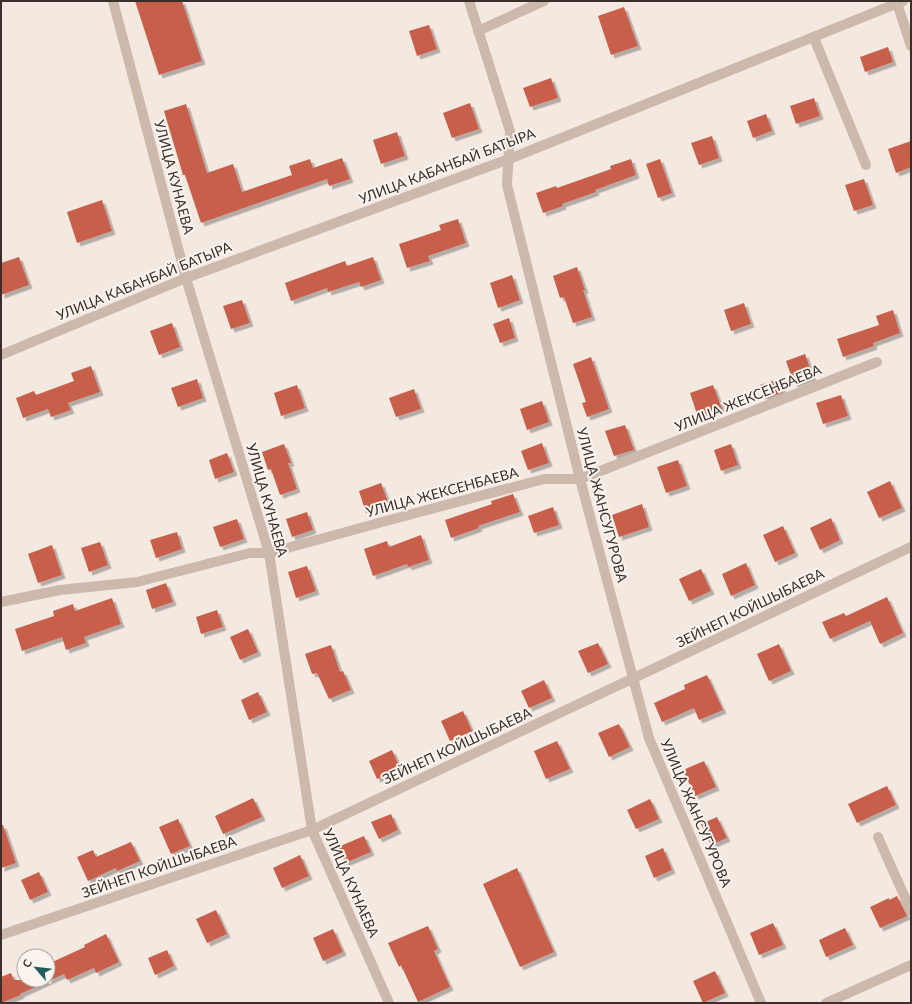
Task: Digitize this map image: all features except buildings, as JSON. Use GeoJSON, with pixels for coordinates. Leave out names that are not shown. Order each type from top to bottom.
{"type":"FeatureCollection","features":[{"type":"Feature","properties":{"kind":"street","name":"УЛИЦА КУНАЕВА"},"geometry":{"type":"LineString","coordinates":[[114,1],[186,278],[269,553],[312,830],[389,1003]]}},
{"type":"Feature","properties":{"kind":"street","name":"УЛИЦА ЖАНСУГУРОВА"},"geometry":{"type":"LineString","coordinates":[[469,1],[510,132],[507,185],[580,479],[649,738],[761,1003]]}},
{"type":"Feature","properties":{"kind":"street"},"geometry":{"type":"LineString","coordinates":[[478,31],[544,1]]}},
{"type":"Feature","properties":{"kind":"street","name":"УЛИЦА КАБАНБАЙ БАТЫРА"},"geometry":{"type":"LineString","coordinates":[[1,355],[186,278],[509,159],[814,38],[900,2]]}},
{"type":"Feature","properties":{"kind":"street"},"geometry":{"type":"LineString","coordinates":[[900,2],[911,46]]}},
{"type":"Feature","properties":{"kind":"street"},"geometry":{"type":"LineString","coordinates":[[814,38],[866,165]]}},
{"type":"Feature","properties":{"kind":"street","name":"УЛИЦА ЖЕКСЕНБАЕВА"},"geometry":{"type":"LineString","coordinates":[[1,602],[60,590],[137,582],[250,553],[269,553],[544,479],[580,479],[877,362]]}},
{"type":"Feature","properties":{"kind":"street","name":"ЗЕЙНЕП КОЙШЫБАЕВА"},"geometry":{"type":"LineString","coordinates":[[1,935],[312,830],[633,680],[911,547]]}},
{"type":"Feature","properties":{"kind":"street"},"geometry":{"type":"LineString","coordinates":[[878,837],[911,911]]}},
{"type":"Feature","properties":{"kind":"street"},"geometry":{"type":"LineString","coordinates":[[826,1003],[911,964]]}}]}
